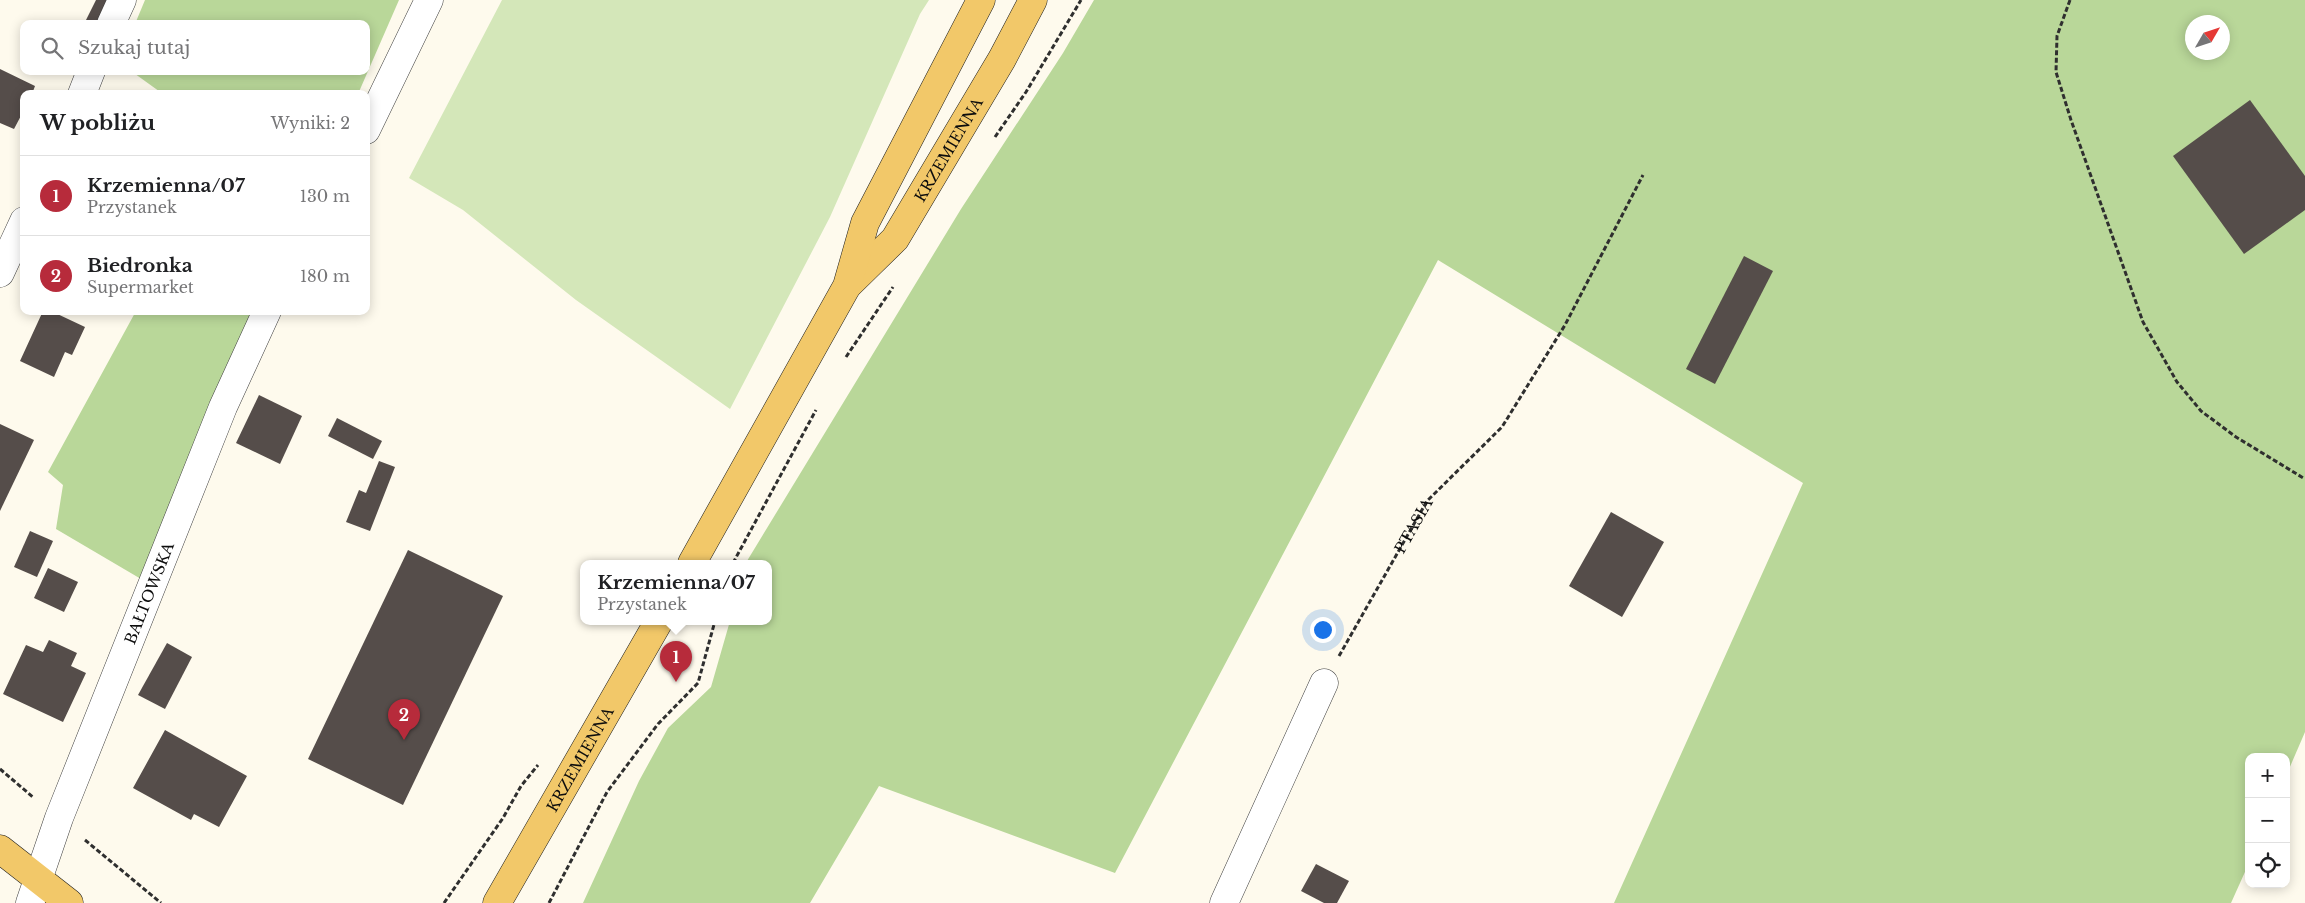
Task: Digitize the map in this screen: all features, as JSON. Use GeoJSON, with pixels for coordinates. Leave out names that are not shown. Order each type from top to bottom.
{"type":"FeatureCollection","features":[{"type":"Feature","properties":{"kind":"main road","name":"KRZEMIENNA"},"geometry":{"type":"LineString","coordinates":[[694,560],[847,286],[865,223],[980,0]]}},
{"type":"Feature","properties":{"kind":"main road","name":"KRZEMIENNA"},"geometry":{"type":"LineString","coordinates":[[847,286],[895,239],[1002,59],[1033,0]]}},
{"type":"Feature","properties":{"kind":"main road","name":"KRZEMIENNA"},"geometry":{"type":"LineString","coordinates":[[497,901],[657,625]]}},
{"type":"Feature","properties":{"kind":"main road"},"geometry":{"type":"LineString","coordinates":[[0,849],[69,903]]}},
{"type":"Feature","properties":{"kind":"street"},"geometry":{"type":"LineString","coordinates":[[113,20],[122,0]]}},
{"type":"Feature","properties":{"kind":"street"},"geometry":{"type":"LineString","coordinates":[[370,122],[429,0]]}},
{"type":"Feature","properties":{"kind":"street"},"geometry":{"type":"LineString","coordinates":[[84,90],[89,75]]}},
{"type":"Feature","properties":{"kind":"street"},"geometry":{"type":"LineString","coordinates":[[0,273],[20,230]]}},
{"type":"Feature","properties":{"kind":"street","name":"BAŁTOWSKA"},"geometry":{"type":"LineString","coordinates":[[30,903],[38,877],[223,406],[265,315]]}},
{"type":"Feature","properties":{"kind":"street"},"geometry":{"type":"LineString","coordinates":[[1224,903],[1324,683]]}},
{"type":"Feature","properties":{"kind":"path"},"geometry":{"type":"LineString","coordinates":[[993,139],[1026,92],[1080,0]]}},
{"type":"Feature","properties":{"kind":"path"},"geometry":{"type":"LineString","coordinates":[[2070,0],[2057,36],[2056,72],[2071,120],[2143,322],[2177,382],[2201,411],[2236,436],[2305,479]]}},
{"type":"Feature","properties":{"kind":"path","name":"PTASIA"},"geometry":{"type":"LineString","coordinates":[[1324,683],[1427,501],[1502,427],[1565,325],[1643,175]]}},
{"type":"Feature","properties":{"kind":"path"},"geometry":{"type":"LineString","coordinates":[[843,361],[896,282]]}},
{"type":"Feature","properties":{"kind":"path"},"geometry":{"type":"LineString","coordinates":[[735,560],[820,403]]}},
{"type":"Feature","properties":{"kind":"path"},"geometry":{"type":"LineString","coordinates":[[549,903],[607,792],[658,724],[698,683],[714,625]]}},
{"type":"Feature","properties":{"kind":"path"},"geometry":{"type":"LineString","coordinates":[[444,903],[503,818],[521,786],[543,759]]}},
{"type":"Feature","properties":{"kind":"green space"},"geometry":{"type":"Polygon","coordinates":[[[145,0],[399,0],[370,66],[370,20],[137,20],[145,0]]]}},
{"type":"Feature","properties":{"kind":"green space"},"geometry":{"type":"Polygon","coordinates":[[[502,0],[929,0],[920,14],[830,217],[730,409],[576,300],[463,210],[409,178],[502,0]]]}},
{"type":"Feature","properties":{"kind":"green space"},"geometry":{"type":"Polygon","coordinates":[[[1094,0],[2305,0],[2305,732],[2290,767],[2290,753],[2245,753],[2245,872],[2231,903],[1614,903],[1803,483],[1438,260],[1115,873],[879,786],[810,903],[583,903],[639,781],[668,728],[711,687],[729,625],[772,625],[772,560],[748,560],[961,209],[1063,53],[1094,0]]]}},
{"type":"Feature","properties":{"kind":"green space"},"geometry":{"type":"Polygon","coordinates":[[[137,75],[366,75],[360,90],[157,90],[137,75]]]}},
{"type":"Feature","properties":{"kind":"green space"},"geometry":{"type":"Polygon","coordinates":[[[134,315],[259,315],[141,579],[56,529],[63,485],[48,472],[134,315]]]}},
{"type":"Feature","properties":{"kind":"building"},"geometry":{"type":"Polygon","coordinates":[[[96,0],[121,0],[112,20],[86,20],[96,0]]]}},
{"type":"Feature","properties":{"kind":"building"},"geometry":{"type":"Polygon","coordinates":[[[0,69],[35,86],[34,90],[20,90],[20,118],[14,129],[0,123],[0,69]]]}},
{"type":"Feature","properties":{"kind":"building"},"geometry":{"type":"Polygon","coordinates":[[[2250,100],[2305,176],[2305,210],[2244,254],[2173,156],[2250,100]]]}},
{"type":"Feature","properties":{"kind":"building"},"geometry":{"type":"Polygon","coordinates":[[[1744,256],[1773,271],[1715,384],[1686,369],[1744,256]]]}},
{"type":"Feature","properties":{"kind":"building"},"geometry":{"type":"Polygon","coordinates":[[[41,315],[60,315],[85,327],[72,355],[65,352],[54,377],[20,361],[41,315]]]}},
{"type":"Feature","properties":{"kind":"building"},"geometry":{"type":"Polygon","coordinates":[[[259,395],[302,416],[280,464],[236,443],[259,395]]]}},
{"type":"Feature","properties":{"kind":"building"},"geometry":{"type":"Polygon","coordinates":[[[337,418],[382,441],[373,459],[328,436],[337,418]]]}},
{"type":"Feature","properties":{"kind":"building"},"geometry":{"type":"Polygon","coordinates":[[[0,424],[34,440],[0,511],[0,424]]]}},
{"type":"Feature","properties":{"kind":"building"},"geometry":{"type":"Polygon","coordinates":[[[379,461],[395,467],[370,531],[346,522],[359,490],[366,493],[379,461]]]}},
{"type":"Feature","properties":{"kind":"building"},"geometry":{"type":"Polygon","coordinates":[[[1611,512],[1664,542],[1622,617],[1569,586],[1611,512]]]}},
{"type":"Feature","properties":{"kind":"building"},"geometry":{"type":"Polygon","coordinates":[[[30,531],[53,541],[37,577],[14,567],[30,531]]]}},
{"type":"Feature","properties":{"kind":"building"},"geometry":{"type":"Polygon","coordinates":[[[408,550],[503,596],[403,805],[308,759],[408,550]]]}},
{"type":"Feature","properties":{"kind":"building"},"geometry":{"type":"Polygon","coordinates":[[[48,568],[78,582],[64,612],[34,598],[48,568]]]}},
{"type":"Feature","properties":{"kind":"building"},"geometry":{"type":"Polygon","coordinates":[[[49,640],[77,653],[71,666],[86,673],[63,722],[3,694],[26,645],[43,652],[49,640]]]}},
{"type":"Feature","properties":{"kind":"building"},"geometry":{"type":"Polygon","coordinates":[[[167,643],[192,657],[165,709],[138,695],[167,643]]]}},
{"type":"Feature","properties":{"kind":"building"},"geometry":{"type":"Polygon","coordinates":[[[165,730],[247,776],[219,827],[194,814],[191,820],[133,788],[165,730]]]}},
{"type":"Feature","properties":{"kind":"building"},"geometry":{"type":"Polygon","coordinates":[[[1316,864],[1349,881],[1337,903],[1324,903],[1301,891],[1316,864]]]}},
{"type":"Feature","properties":{"kind":"place","name":"Krzemienna/07"},"geometry":{"type":"Point","coordinates":[676,682]}},
{"type":"Feature","properties":{"kind":"place","name":"Biedronka"},"geometry":{"type":"Point","coordinates":[404,740]}}]}
